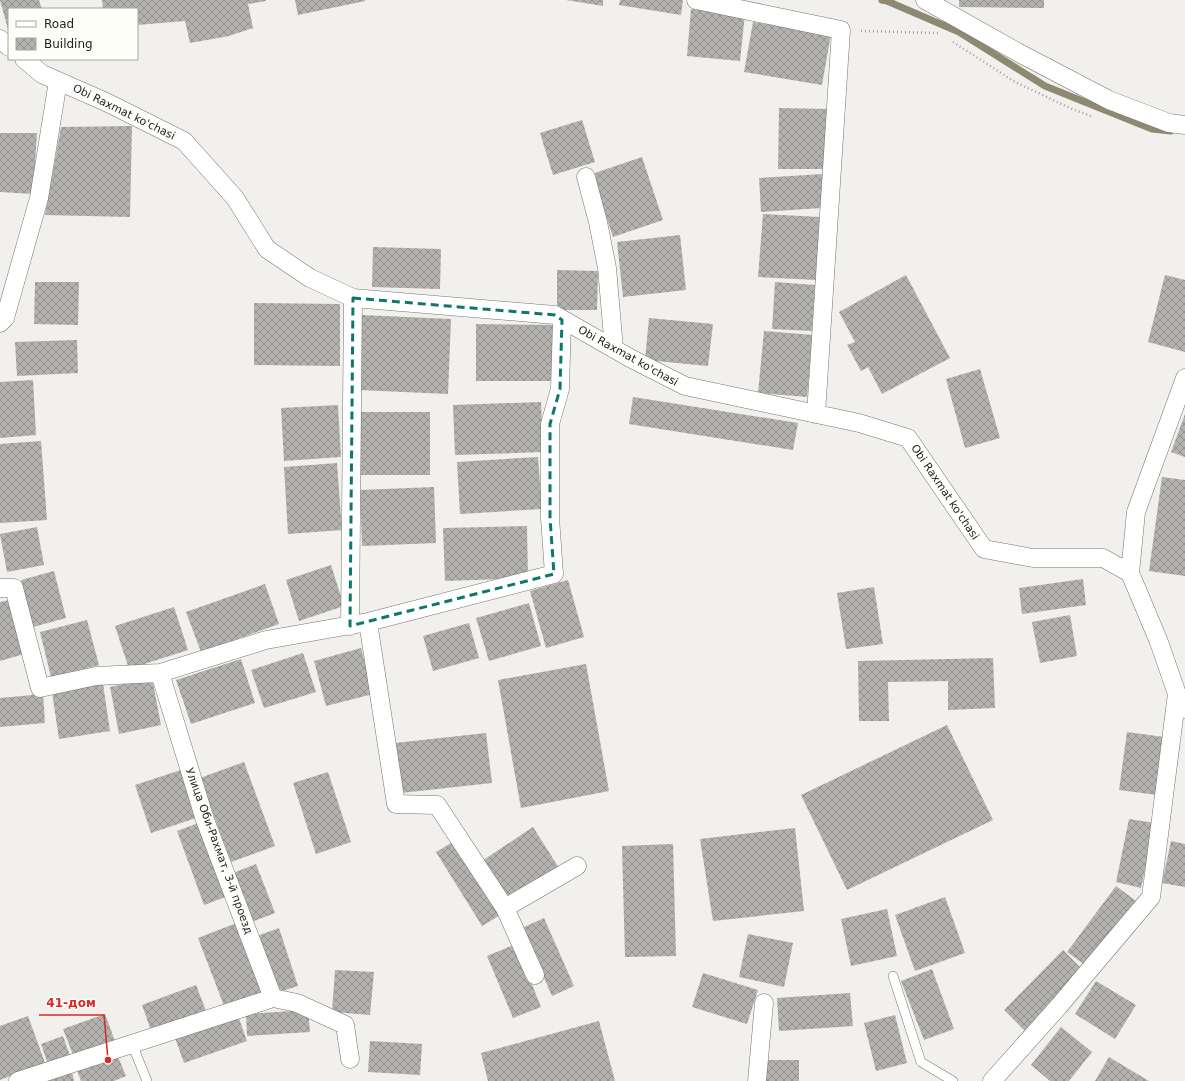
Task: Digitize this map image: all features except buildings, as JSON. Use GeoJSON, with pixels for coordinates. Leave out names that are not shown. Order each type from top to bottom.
{"type":"FeatureCollection","features":[{"type":"Feature","properties":{"kind":"street"},"geometry":{"type":"LineString","coordinates":[[696,0],[841,30],[816,414]]}},
{"type":"Feature","properties":{"kind":"street"},"geometry":{"type":"LineString","coordinates":[[925,0],[1019,54],[1109,100],[1169,124],[1185,125]]}},
{"type":"Feature","properties":{"kind":"street"},"geometry":{"type":"LineString","coordinates":[[0,39],[8,46]]}},
{"type":"Feature","properties":{"kind":"street","name":"Obi Raxmat ko'chasi"},"geometry":{"type":"LineString","coordinates":[[25,60],[42,74],[106,102],[184,141],[235,198],[267,249],[310,278],[353,298],[554,315],[684,386],[859,423],[908,438],[984,549],[1033,558],[1103,558],[1130,573]]}},
{"type":"Feature","properties":{"kind":"street"},"geometry":{"type":"LineString","coordinates":[[0,323],[5,318],[39,198],[58,81]]}},
{"type":"Feature","properties":{"kind":"street"},"geometry":{"type":"LineString","coordinates":[[586,177],[598,222],[607,268],[614,349]]}},
{"type":"Feature","properties":{"kind":"street"},"geometry":{"type":"LineString","coordinates":[[350,626],[353,298]]}},
{"type":"Feature","properties":{"kind":"street"},"geometry":{"type":"LineString","coordinates":[[0,588],[14,588],[40,688],[96,676],[160,673],[266,640],[368,622],[554,574],[550,518],[550,424],[560,389],[562,320]]}},
{"type":"Feature","properties":{"kind":"street"},"geometry":{"type":"LineString","coordinates":[[992,1081],[1059,1006],[1151,897],[1181,701],[1159,642],[1130,573],[1136,512],[1185,378]]}},
{"type":"Feature","properties":{"kind":"street"},"geometry":{"type":"LineString","coordinates":[[368,622],[396,804],[437,804],[505,908],[535,975]]}},
{"type":"Feature","properties":{"kind":"street","name":"Улица Оби-Рахмат, 3-й проезд"},"geometry":{"type":"LineString","coordinates":[[160,673],[205,820],[273,998]]}},
{"type":"Feature","properties":{"kind":"street"},"geometry":{"type":"LineString","coordinates":[[505,908],[577,866]]}},
{"type":"Feature","properties":{"kind":"street"},"geometry":{"type":"LineString","coordinates":[[18,1081],[273,998],[298,1003],[345,1025],[350,1059]]}},
{"type":"Feature","properties":{"kind":"street"},"geometry":{"type":"LineString","coordinates":[[757,1081],[764,1003]]}},
{"type":"Feature","properties":{"kind":"lane"},"geometry":{"type":"LineString","coordinates":[[893,976],[921,1062],[953,1081]]}},
{"type":"Feature","properties":{"kind":"lane"},"geometry":{"type":"LineString","coordinates":[[132,1044],[146,1081]]}},
{"type":"Feature","properties":{"kind":"path"},"geometry":{"type":"LineString","coordinates":[[841,30],[939,33]]}},
{"type":"Feature","properties":{"kind":"path"},"geometry":{"type":"LineString","coordinates":[[951,41],[1015,82],[1072,109],[1094,117]]}},
{"type":"Feature","properties":{"kind":"highlighted area"},"geometry":{"type":"Polygon","coordinates":[[[353,298],[555,315],[562,320],[560,389],[550,424],[550,518],[554,574],[350,626],[353,298]]]}},
{"type":"Feature","properties":{"kind":"waterway"},"geometry":{"type":"LineString","coordinates":[[882,0],[959,32],[1045,86],[1152,129],[1171,131]]}},
{"type":"Feature","properties":{"kind":"place","name":"41-дом"},"geometry":{"type":"Point","coordinates":[108,1060]}}]}
